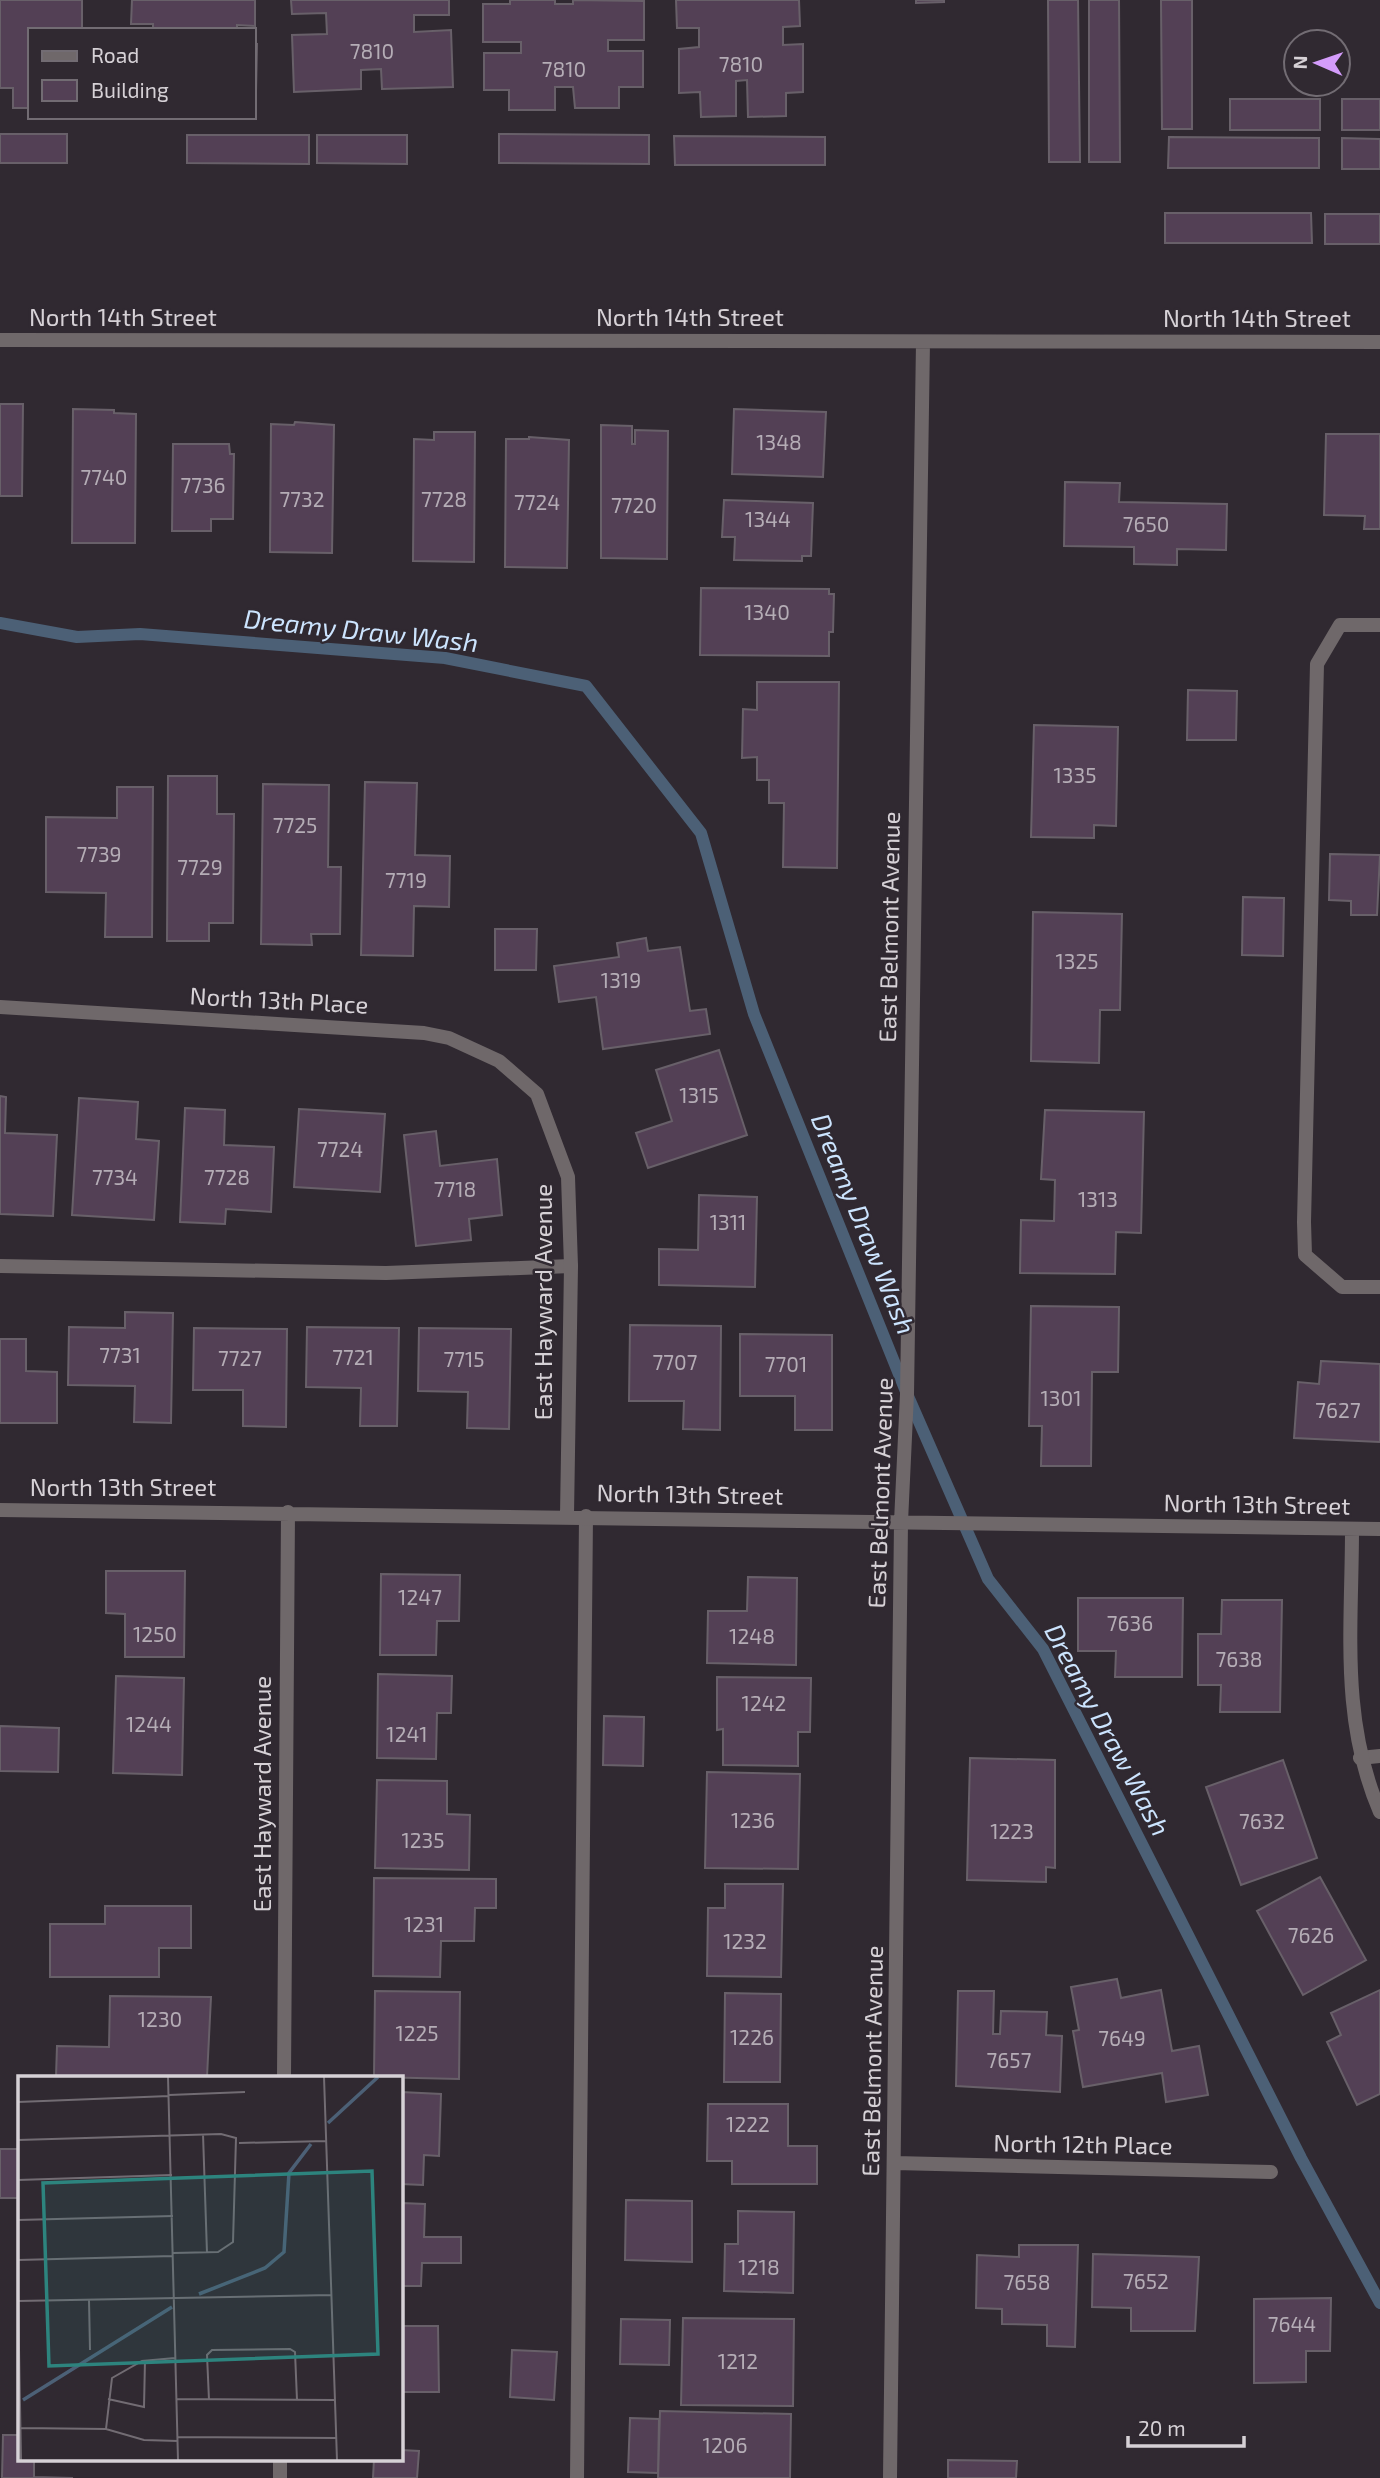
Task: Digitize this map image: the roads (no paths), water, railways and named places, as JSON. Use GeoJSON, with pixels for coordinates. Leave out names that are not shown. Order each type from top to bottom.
{"type":"FeatureCollection","features":[{"type":"Feature","properties":{"kind":"street","name":"North 14th Street"},"geometry":{"type":"LineString","coordinates":[[0,340],[1380,342]]}},
{"type":"Feature","properties":{"kind":"street","name":"East Belmont Avenue"},"geometry":{"type":"LineString","coordinates":[[890,2478],[901,1522],[907,1394],[923,342]]}},
{"type":"Feature","properties":{"kind":"street"},"geometry":{"type":"LineString","coordinates":[[1380,625],[1340,625],[1318,664],[1304,1222],[1305,1255],[1342,1287],[1380,1287]]}},
{"type":"Feature","properties":{"kind":"street","name":"North 13th Place"},"geometry":{"type":"LineString","coordinates":[[0,1007],[424,1033],[449,1038],[499,1061],[537,1094]]}},
{"type":"Feature","properties":{"kind":"street","name":"East Hayward Avenue"},"geometry":{"type":"LineString","coordinates":[[537,1094],[568,1177],[571,1266],[567,1515]]}},
{"type":"Feature","properties":{"kind":"street"},"geometry":{"type":"LineString","coordinates":[[0,1266],[386,1273],[571,1266]]}},
{"type":"Feature","properties":{"kind":"street","name":"North 13th Street"},"geometry":{"type":"LineString","coordinates":[[0,1510],[567,1515],[1380,1529]]}},
{"type":"Feature","properties":{"kind":"street","name":"East Hayward Avenue"},"geometry":{"type":"LineString","coordinates":[[284,2076],[288,1512]]}},
{"type":"Feature","properties":{"kind":"street"},"geometry":{"type":"LineString","coordinates":[[577,2478],[586,1516]]}},
{"type":"Feature","properties":{"kind":"street"},"geometry":{"type":"LineString","coordinates":[[1352,1529],[1352,1712],[1360,1758],[1380,1812]]}},
{"type":"Feature","properties":{"kind":"street"},"geometry":{"type":"LineString","coordinates":[[1360,1758],[1380,1756]]}},
{"type":"Feature","properties":{"kind":"street","name":"North 12th Place"},"geometry":{"type":"LineString","coordinates":[[895,2163],[1271,2172]]}},
{"type":"Feature","properties":{"kind":"street"},"geometry":{"type":"LineString","coordinates":[[280,2460],[280,2478]]}},
{"type":"Feature","properties":{"kind":"waterway","name":"Dreamy Draw Wash"},"geometry":{"type":"LineString","coordinates":[[0,623],[77,637],[140,634],[445,658],[586,686],[701,833],[754,1014],[907,1394],[988,1579],[1043,1649],[1301,2158],[1380,2303]]}}]}
